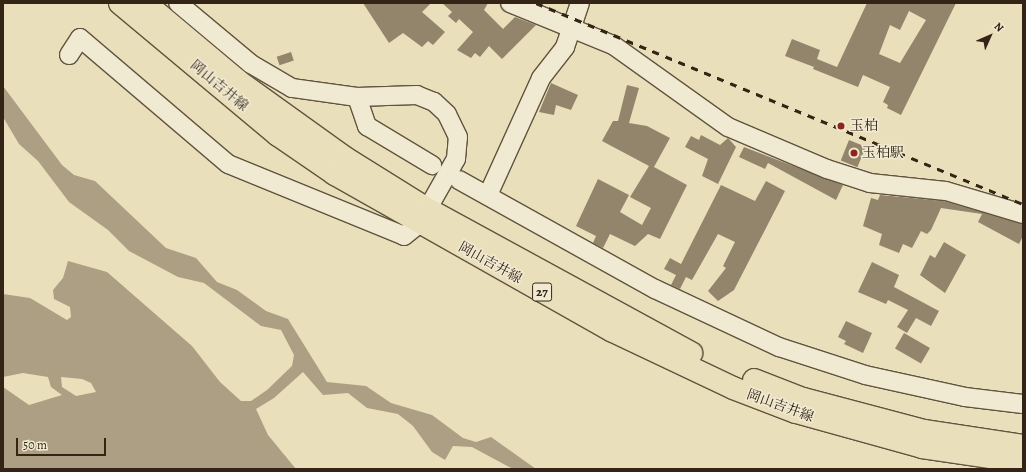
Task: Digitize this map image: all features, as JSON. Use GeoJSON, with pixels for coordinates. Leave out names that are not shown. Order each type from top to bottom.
{"type":"FeatureCollection","features":[{"type":"Feature","properties":{"kind":"main road","name":"岡山吉井線"},"geometry":{"type":"LineString","coordinates":[[120,3],[278,135],[423,216],[621,317],[738,374],[860,415],[924,431],[1023,446]]}},
{"type":"Feature","properties":{"kind":"main road","name":"岡山吉井線"},"geometry":{"type":"LineString","coordinates":[[145,3],[238,81],[423,216],[610,330],[734,388],[858,432],[922,447],[1023,462]]}},
{"type":"Feature","properties":{"kind":"street"},"geometry":{"type":"LineString","coordinates":[[69,55],[80,38],[228,164],[404,236],[423,216],[456,159],[458,137],[455,124],[434,102],[417,95],[357,97],[292,88],[251,64],[178,3]]}},
{"type":"Feature","properties":{"kind":"street"},"geometry":{"type":"LineString","coordinates":[[510,3],[613,45],[728,127],[827,170],[870,183],[946,191],[1023,214]]}},
{"type":"Feature","properties":{"kind":"street"},"geometry":{"type":"LineString","coordinates":[[488,195],[541,78],[556,61],[571,28],[580,3]]}},
{"type":"Feature","properties":{"kind":"street"},"geometry":{"type":"LineString","coordinates":[[357,97],[367,126],[432,164]]}},
{"type":"Feature","properties":{"kind":"street"},"geometry":{"type":"LineString","coordinates":[[459,180],[655,289],[779,347],[865,375],[965,397],[1023,404]]}},
{"type":"Feature","properties":{"kind":"shaded area"},"geometry":{"type":"Polygon","coordinates":[[[3,86],[62,165],[74,175],[95,181],[166,248],[196,258],[217,282],[237,290],[266,311],[288,319],[327,382],[366,386],[391,403],[432,415],[463,438],[476,442],[491,437],[536,469],[513,469],[472,447],[453,446],[445,460],[432,452],[413,426],[398,414],[367,408],[348,393],[323,395],[303,372],[274,398],[256,409],[268,435],[296,469],[3,469],[3,387],[29,405],[62,395],[51,387],[48,377],[23,373],[3,377],[3,294],[30,298],[67,320],[71,317],[70,307],[54,299],[53,290],[63,278],[68,261],[107,272],[192,346],[220,382],[241,401],[251,401],[267,390],[292,366],[294,355],[281,330],[261,326],[204,283],[178,277],[129,251],[108,230],[69,202],[38,161],[19,144],[3,117],[3,86]],[[61,377],[62,387],[76,396],[96,392],[91,383],[82,379],[61,377]]]}},
{"type":"Feature","properties":{"kind":"building"},"geometry":{"type":"Polygon","coordinates":[[[363,3],[431,3],[422,12],[445,32],[433,45],[428,41],[422,47],[403,33],[389,43],[363,3]]]}},
{"type":"Feature","properties":{"kind":"building"},"geometry":{"type":"Polygon","coordinates":[[[442,3],[488,3],[484,10],[503,29],[515,17],[536,25],[502,59],[489,46],[480,57],[475,53],[471,58],[457,50],[473,32],[459,19],[456,23],[448,16],[452,12],[442,3]]]}},
{"type":"Feature","properties":{"kind":"building"},"geometry":{"type":"Polygon","coordinates":[[[867,3],[956,3],[901,115],[887,108],[888,105],[883,102],[890,87],[863,75],[858,87],[813,69],[814,67],[785,56],[792,39],[820,50],[817,59],[837,67],[867,3]],[[909,11],[900,30],[890,25],[879,54],[900,63],[926,20],[909,11]]]}},
{"type":"Feature","properties":{"kind":"building"},"geometry":{"type":"Polygon","coordinates":[[[291,52],[294,61],[280,65],[277,57],[291,52]]]}},
{"type":"Feature","properties":{"kind":"building"},"geometry":{"type":"Polygon","coordinates":[[[551,83],[578,95],[571,110],[556,105],[554,115],[539,112],[551,83]]]}},
{"type":"Feature","properties":{"kind":"building"},"geometry":{"type":"Polygon","coordinates":[[[627,85],[639,88],[629,123],[647,126],[670,138],[654,167],[687,185],[660,239],[648,234],[635,246],[610,234],[603,248],[593,243],[596,236],[576,226],[598,179],[629,195],[620,212],[642,225],[651,208],[630,197],[649,166],[602,141],[613,121],[618,121],[627,85]]]}},
{"type":"Feature","properties":{"kind":"building"},"geometry":{"type":"Polygon","coordinates":[[[701,135],[720,145],[728,138],[736,147],[718,184],[702,176],[708,159],[685,147],[691,136],[699,140],[701,135]]]}},
{"type":"Feature","properties":{"kind":"building","name":"玉柏駅"},"geometry":{"type":"Polygon","coordinates":[[[849,140],[866,147],[857,167],[841,160],[849,140]]]}},
{"type":"Feature","properties":{"kind":"building"},"geometry":{"type":"Polygon","coordinates":[[[744,147],[843,185],[836,200],[768,163],[765,169],[739,157],[744,147]]]}},
{"type":"Feature","properties":{"kind":"building"},"geometry":{"type":"Polygon","coordinates":[[[766,181],[785,191],[734,290],[718,301],[708,291],[726,268],[723,266],[735,242],[718,234],[692,280],[686,277],[680,289],[671,285],[676,275],[664,269],[670,258],[681,264],[721,185],[755,201],[766,181]]]}},
{"type":"Feature","properties":{"kind":"building"},"geometry":{"type":"Polygon","coordinates":[[[880,195],[944,201],[1023,224],[1023,236],[1019,244],[978,222],[982,214],[941,208],[931,230],[927,234],[921,231],[912,248],[903,244],[899,253],[879,245],[882,234],[863,226],[871,198],[878,200],[880,195]]]}},
{"type":"Feature","properties":{"kind":"building"},"geometry":{"type":"Polygon","coordinates":[[[944,242],[966,255],[945,293],[920,275],[930,255],[935,258],[944,242]]]}},
{"type":"Feature","properties":{"kind":"building"},"geometry":{"type":"Polygon","coordinates":[[[872,262],[899,275],[894,287],[939,311],[931,326],[916,318],[907,333],[897,327],[908,310],[888,300],[886,304],[858,292],[872,262]]]}},
{"type":"Feature","properties":{"kind":"building"},"geometry":{"type":"Polygon","coordinates":[[[846,321],[872,333],[863,353],[844,344],[846,341],[838,337],[846,321]]]}},
{"type":"Feature","properties":{"kind":"building"},"geometry":{"type":"Polygon","coordinates":[[[904,333],[930,348],[921,364],[895,349],[904,333]]]}},
{"type":"Feature","properties":{"kind":"railway"},"geometry":{"type":"LineString","coordinates":[[536,3],[1023,204]]}},
{"type":"Feature","properties":{"kind":"place","name":"玉柏"},"geometry":{"type":"Point","coordinates":[841,126]}},
{"type":"Feature","properties":{"kind":"place","name":"玉柏駅"},"geometry":{"type":"Point","coordinates":[854,153]}}]}
